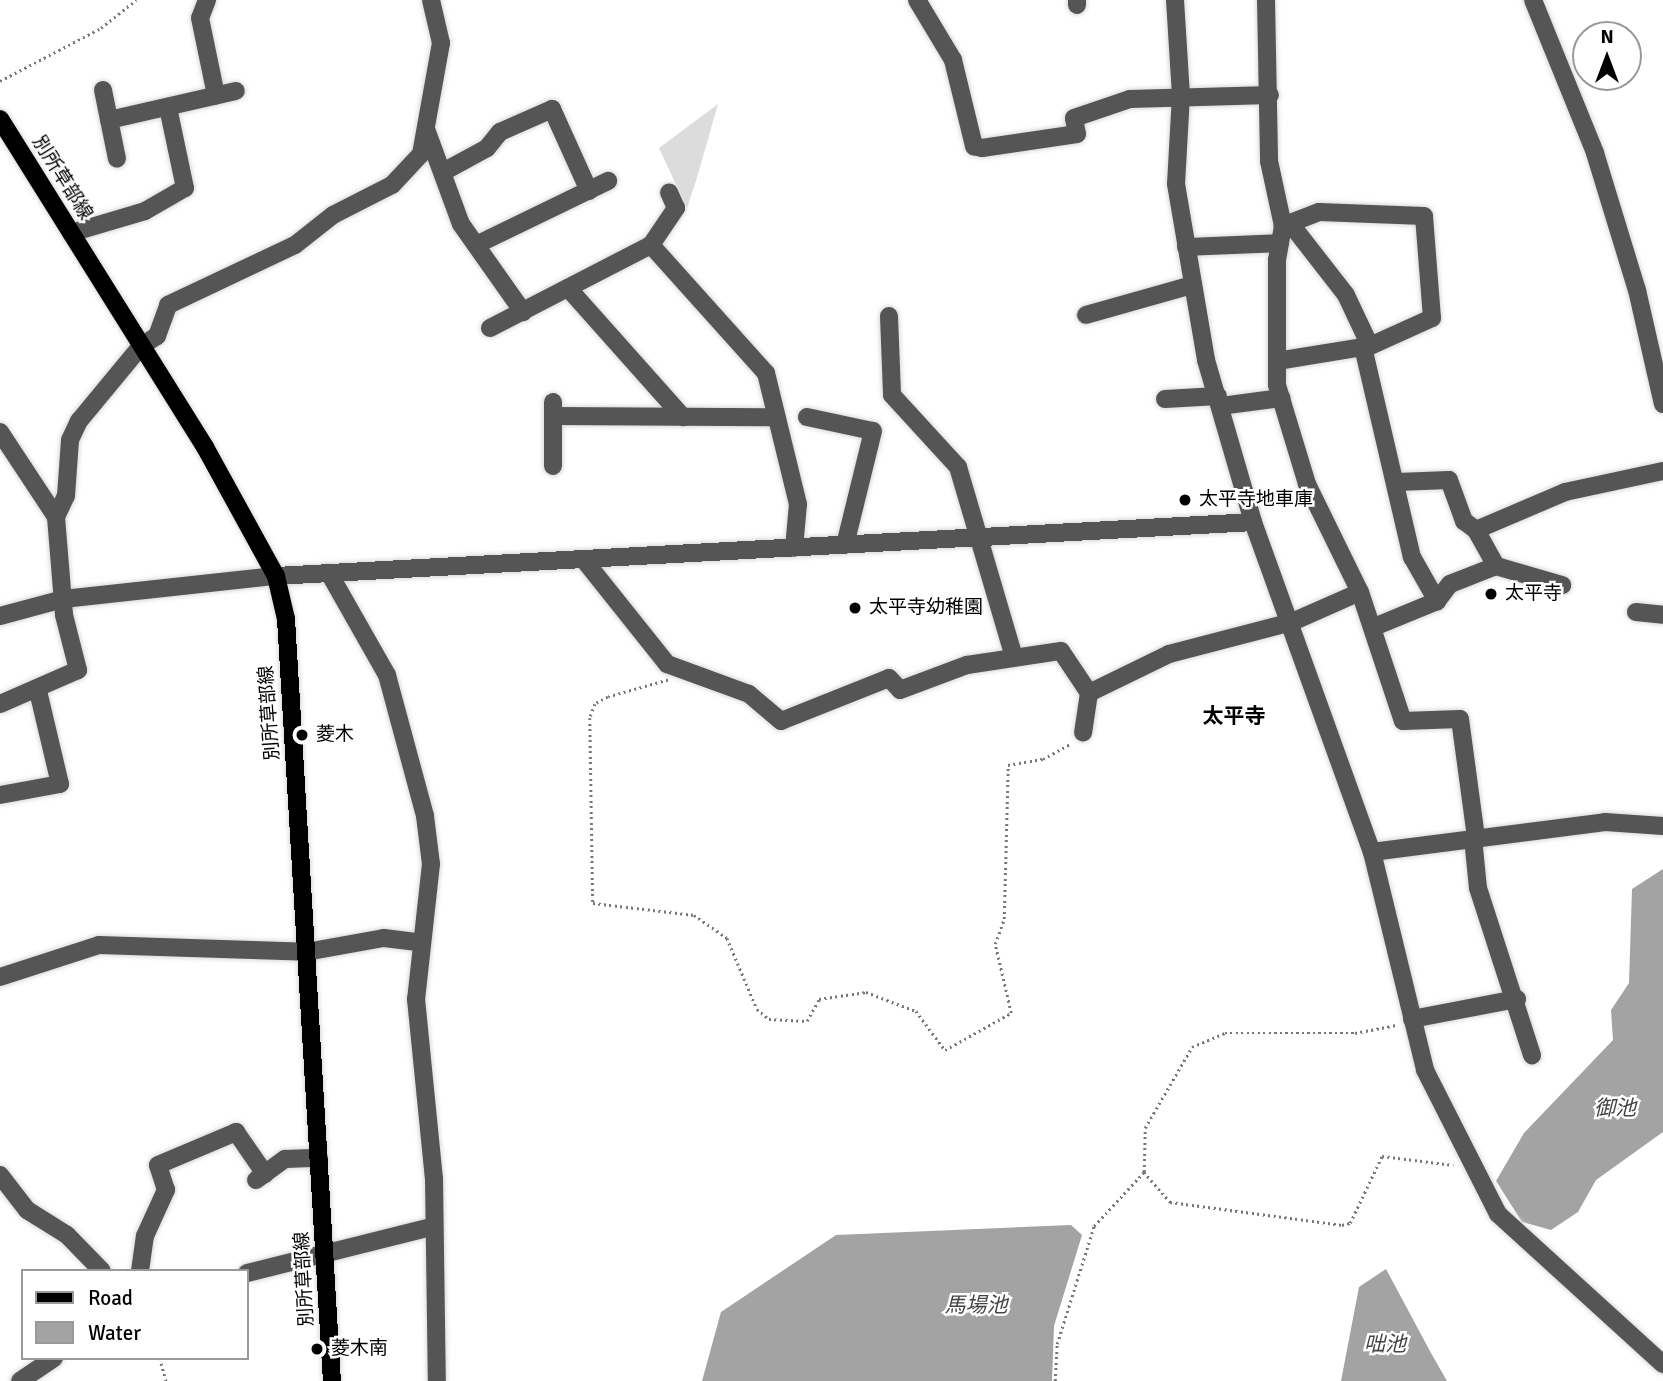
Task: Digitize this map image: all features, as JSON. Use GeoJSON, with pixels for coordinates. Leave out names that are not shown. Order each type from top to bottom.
{"type":"FeatureCollection","features":[{"type":"Feature","properties":{"kind":"main road","name":"別所草部線"},"geometry":{"type":"LineString","coordinates":[[0,119],[141,346],[276,576],[286,619],[332,1381]]}},
{"type":"Feature","properties":{"kind":"street"},"geometry":{"type":"LineString","coordinates":[[206,0],[200,18],[216,95]]}},
{"type":"Feature","properties":{"kind":"street"},"geometry":{"type":"LineString","coordinates":[[56,517],[66,496],[70,440],[79,421],[141,346],[157,336],[168,305],[183,294],[231,280],[392,185],[421,153],[441,43],[430,0]]}},
{"type":"Feature","properties":{"kind":"street"},"geometry":{"type":"LineString","coordinates":[[917,0],[953,60],[974,146],[1077,134],[1074,118],[1130,99],[1181,95],[1270,95]]}},
{"type":"Feature","properties":{"kind":"street"},"geometry":{"type":"LineString","coordinates":[[1175,0],[1181,95],[1176,184],[1192,285],[1219,401],[1253,523],[1292,622],[1372,852],[1425,1070],[1470,1167],[1498,1214],[1663,1364]]}},
{"type":"Feature","properties":{"kind":"street"},"geometry":{"type":"LineString","coordinates":[[1266,0],[1270,95],[1269,161],[1284,230],[1277,361],[1281,398],[1307,484],[1360,592],[1374,627],[1403,721],[1460,719],[1478,888],[1517,999],[1532,1055]]}},
{"type":"Feature","properties":{"kind":"street"},"geometry":{"type":"LineString","coordinates":[[1533,0],[1595,153],[1637,290],[1663,404]]}},
{"type":"Feature","properties":{"kind":"street"},"geometry":{"type":"LineString","coordinates":[[103,90],[117,159]]}},
{"type":"Feature","properties":{"kind":"street"},"geometry":{"type":"LineString","coordinates":[[109,120],[236,91]]}},
{"type":"Feature","properties":{"kind":"street"},"geometry":{"type":"LineString","coordinates":[[71,233],[145,211],[184,188],[168,107]]}},
{"type":"Feature","properties":{"kind":"street"},"geometry":{"type":"LineString","coordinates":[[443,172],[487,148],[500,132],[552,109],[589,191]]}},
{"type":"Feature","properties":{"kind":"street"},"geometry":{"type":"LineString","coordinates":[[426,129],[461,224],[523,312]]}},
{"type":"Feature","properties":{"kind":"street"},"geometry":{"type":"LineString","coordinates":[[476,245],[608,181]]}},
{"type":"Feature","properties":{"kind":"street"},"geometry":{"type":"LineString","coordinates":[[490,328],[651,245],[676,208],[668,192]]}},
{"type":"Feature","properties":{"kind":"street"},"geometry":{"type":"LineString","coordinates":[[1186,247],[1284,230],[1319,212],[1424,216],[1431,265],[1432,318],[1366,347],[1277,361]]}},
{"type":"Feature","properties":{"kind":"street"},"geometry":{"type":"LineString","coordinates":[[1284,230],[1346,295],[1366,347],[1412,557],[1437,601]]}},
{"type":"Feature","properties":{"kind":"street"},"geometry":{"type":"LineString","coordinates":[[651,245],[765,373],[771,417],[798,504],[794,548]]}},
{"type":"Feature","properties":{"kind":"street"},"geometry":{"type":"LineString","coordinates":[[1086,315],[1192,285]]}},
{"type":"Feature","properties":{"kind":"street"},"geometry":{"type":"LineString","coordinates":[[568,288],[683,417]]}},
{"type":"Feature","properties":{"kind":"street"},"geometry":{"type":"LineString","coordinates":[[889,316],[892,395],[958,467],[1014,657]]}},
{"type":"Feature","properties":{"kind":"street"},"geometry":{"type":"LineString","coordinates":[[1166,399],[1219,401],[1281,398]]}},
{"type":"Feature","properties":{"kind":"street"},"geometry":{"type":"LineString","coordinates":[[553,466],[553,409],[683,417],[771,417]]}},
{"type":"Feature","properties":{"kind":"street"},"geometry":{"type":"LineString","coordinates":[[807,417],[873,431],[845,545]]}},
{"type":"Feature","properties":{"kind":"street"},"geometry":{"type":"LineString","coordinates":[[0,432],[56,517],[61,565],[71,599],[78,670],[38,691],[0,704]]}},
{"type":"Feature","properties":{"kind":"street"},"geometry":{"type":"LineString","coordinates":[[1476,530],[1564,492],[1663,471]]}},
{"type":"Feature","properties":{"kind":"street"},"geometry":{"type":"LineString","coordinates":[[1397,482],[1449,480],[1464,522],[1476,530],[1496,566]]}},
{"type":"Feature","properties":{"kind":"street"},"geometry":{"type":"LineString","coordinates":[[0,616],[71,599],[276,576],[1253,523]]}},
{"type":"Feature","properties":{"kind":"street"},"geometry":{"type":"LineString","coordinates":[[584,560],[674,668],[750,694],[781,721],[889,678],[900,690],[932,674],[1014,657],[1061,651],[1089,693],[1083,733]]}},
{"type":"Feature","properties":{"kind":"street"},"geometry":{"type":"LineString","coordinates":[[1374,627],[1437,601],[1450,584],[1496,566],[1562,585]]}},
{"type":"Feature","properties":{"kind":"street"},"geometry":{"type":"LineString","coordinates":[[330,573],[387,675],[425,816],[431,864],[416,999],[434,1178],[430,1227],[436,1381]]}},
{"type":"Feature","properties":{"kind":"street"},"geometry":{"type":"LineString","coordinates":[[1089,693],[1168,654],[1292,622],[1360,592]]}},
{"type":"Feature","properties":{"kind":"street"},"geometry":{"type":"LineString","coordinates":[[1636,612],[1663,615]]}},
{"type":"Feature","properties":{"kind":"street"},"geometry":{"type":"LineString","coordinates":[[0,794],[60,784],[38,691]]}},
{"type":"Feature","properties":{"kind":"street"},"geometry":{"type":"LineString","coordinates":[[1372,852],[1605,822],[1663,826]]}},
{"type":"Feature","properties":{"kind":"street"},"geometry":{"type":"LineString","coordinates":[[0,976],[99,945],[306,952],[384,938],[422,943]]}},
{"type":"Feature","properties":{"kind":"street"},"geometry":{"type":"LineString","coordinates":[[1412,1020],[1517,999]]}},
{"type":"Feature","properties":{"kind":"street"},"geometry":{"type":"LineString","coordinates":[[140,1269],[145,1236],[166,1191],[158,1165],[236,1132],[260,1177],[285,1159],[319,1158]]}},
{"type":"Feature","properties":{"kind":"street"},"geometry":{"type":"LineString","coordinates":[[0,1175],[27,1210],[67,1235],[100,1269]]}},
{"type":"Feature","properties":{"kind":"street"},"geometry":{"type":"LineString","coordinates":[[248,1273],[324,1251],[430,1227]]}},
{"type":"Feature","properties":{"kind":"street"},"geometry":{"type":"LineString","coordinates":[[20,1381],[51,1360]]}},
{"type":"Feature","properties":{"kind":"path"},"geometry":{"type":"LineString","coordinates":[[0,81],[101,28],[136,0]]}},
{"type":"Feature","properties":{"kind":"path"},"geometry":{"type":"LineString","coordinates":[[674,668],[664,686],[608,696],[595,704],[590,718],[593,904],[694,915],[727,938],[757,1009],[769,1019],[807,1021],[819,999],[866,992],[916,1011],[945,1050],[1011,1013],[995,944],[1004,919],[1008,765],[1043,758],[1083,733]]}},
{"type":"Feature","properties":{"kind":"path"},"geometry":{"type":"LineString","coordinates":[[1055,1381],[1057,1344],[1094,1226],[1143,1172],[1145,1128],[1153,1109],[1192,1047],[1208,1035],[1355,1033],[1412,1020]]}},
{"type":"Feature","properties":{"kind":"path"},"geometry":{"type":"LineString","coordinates":[[1143,1172],[1170,1202],[1342,1225],[1350,1223],[1382,1156],[1470,1167]]}},
{"type":"Feature","properties":{"kind":"path"},"geometry":{"type":"LineString","coordinates":[[161,1360],[166,1381]]}},
{"type":"Feature","properties":{"kind":"shaded area"},"geometry":{"type":"Polygon","coordinates":[[[718,104],[696,181],[687,208],[659,148],[718,104]]]}},
{"type":"Feature","properties":{"kind":"water","name":"御池"},"geometry":{"type":"Polygon","coordinates":[[[1663,869],[1663,1132],[1596,1180],[1578,1212],[1551,1230],[1522,1222],[1496,1181],[1524,1133],[1613,1040],[1611,1010],[1629,983],[1632,889],[1663,869]]]}},
{"type":"Feature","properties":{"kind":"water","name":"馬場池"},"geometry":{"type":"Polygon","coordinates":[[[1071,1225],[1082,1235],[1054,1326],[1052,1381],[702,1381],[721,1312],[836,1235],[1071,1225]]]}},
{"type":"Feature","properties":{"kind":"water","name":"咄池"},"geometry":{"type":"Polygon","coordinates":[[[1386,1269],[1447,1381],[1341,1381],[1359,1287],[1386,1269]]]}},
{"type":"Feature","properties":{"kind":"place","name":"太平寺地車庫"},"geometry":{"type":"Point","coordinates":[1185,500]}},
{"type":"Feature","properties":{"kind":"place","name":"太平寺"},"geometry":{"type":"Point","coordinates":[1491,594]}},
{"type":"Feature","properties":{"kind":"place","name":"太平寺幼稚園"},"geometry":{"type":"Point","coordinates":[855,608]}},
{"type":"Feature","properties":{"kind":"place","name":"菱木"},"geometry":{"type":"Point","coordinates":[302,735]}},
{"type":"Feature","properties":{"kind":"place","name":"菱木南"},"geometry":{"type":"Point","coordinates":[317,1349]}},
{"type":"Feature","properties":{"kind":"district","name":"太平寺"},"geometry":{"type":"Point","coordinates":[1234,716]}}]}
